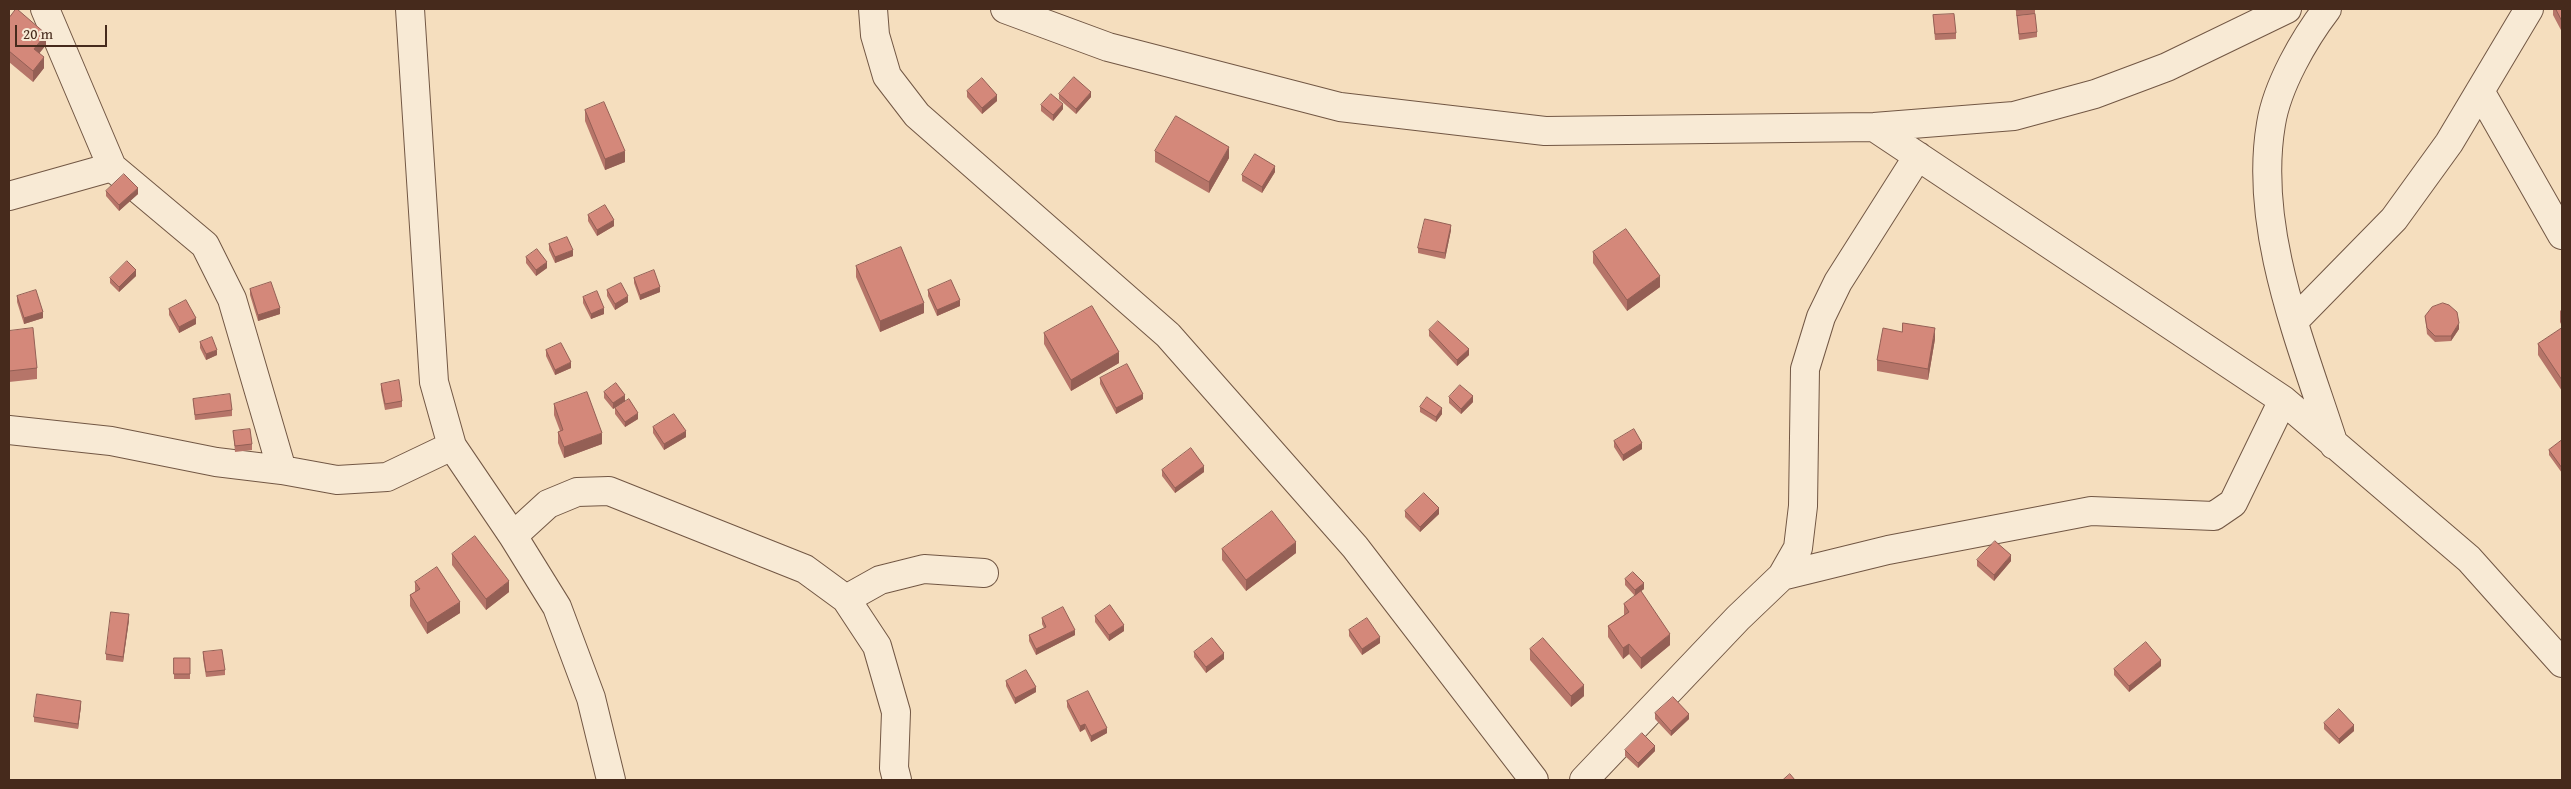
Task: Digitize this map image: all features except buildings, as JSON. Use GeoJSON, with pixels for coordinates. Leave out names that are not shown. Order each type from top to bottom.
{"type":"FeatureCollection","features":[{"type":"Feature","properties":{"kind":"street"},"geometry":{"type":"LineString","coordinates":[[45,9],[112,167],[206,245],[232,299],[282,470]]}},
{"type":"Feature","properties":{"kind":"street"},"geometry":{"type":"LineString","coordinates":[[410,9],[434,382],[452,446],[513,536],[557,607],[591,698],[611,780]]}},
{"type":"Feature","properties":{"kind":"street"},"geometry":{"type":"LineString","coordinates":[[873,9],[875,35],[887,76],[917,115],[1168,335],[1355,547],[1534,780]]}},
{"type":"Feature","properties":{"kind":"street"},"geometry":{"type":"LineString","coordinates":[[1005,9],[1108,47],[1340,107],[1545,131],[1874,127],[2014,116],[2095,94],[2167,67],[2288,9]]}},
{"type":"Feature","properties":{"kind":"street"},"geometry":{"type":"LineString","coordinates":[[2327,9],[2291,65],[2271,122],[2266,172],[2272,235],[2294,321],[2334,444]]}},
{"type":"Feature","properties":{"kind":"street"},"geometry":{"type":"LineString","coordinates":[[2294,321],[2394,219],[2449,143],[2529,9]]}},
{"type":"Feature","properties":{"kind":"street"},"geometry":{"type":"LineString","coordinates":[[2480,91],[2562,235]]}},
{"type":"Feature","properties":{"kind":"street"},"geometry":{"type":"LineString","coordinates":[[1874,127],[2283,400],[2469,559],[2562,663]]}},
{"type":"Feature","properties":{"kind":"street"},"geometry":{"type":"LineString","coordinates":[[1584,780],[1738,618],[1782,576],[1798,548],[1803,506],[1805,369],[1821,316],[1838,282],[1918,156]]}},
{"type":"Feature","properties":{"kind":"street"},"geometry":{"type":"LineString","coordinates":[[9,196],[112,167]]}},
{"type":"Feature","properties":{"kind":"street"},"geometry":{"type":"LineString","coordinates":[[1782,576],[1888,550],[2091,510],[2214,516],[2233,502],[2283,400]]}},
{"type":"Feature","properties":{"kind":"street"},"geometry":{"type":"LineString","coordinates":[[9,430],[111,441],[216,462],[282,470],[336,480],[387,477],[452,446]]}},
{"type":"Feature","properties":{"kind":"street"},"geometry":{"type":"LineString","coordinates":[[513,536],[548,504],[577,492],[609,491],[805,569],[846,599],[877,646],[896,712],[894,768],[897,780]]}},
{"type":"Feature","properties":{"kind":"street"},"geometry":{"type":"LineString","coordinates":[[846,599],[880,580],[924,569],[984,572]]}}]}
